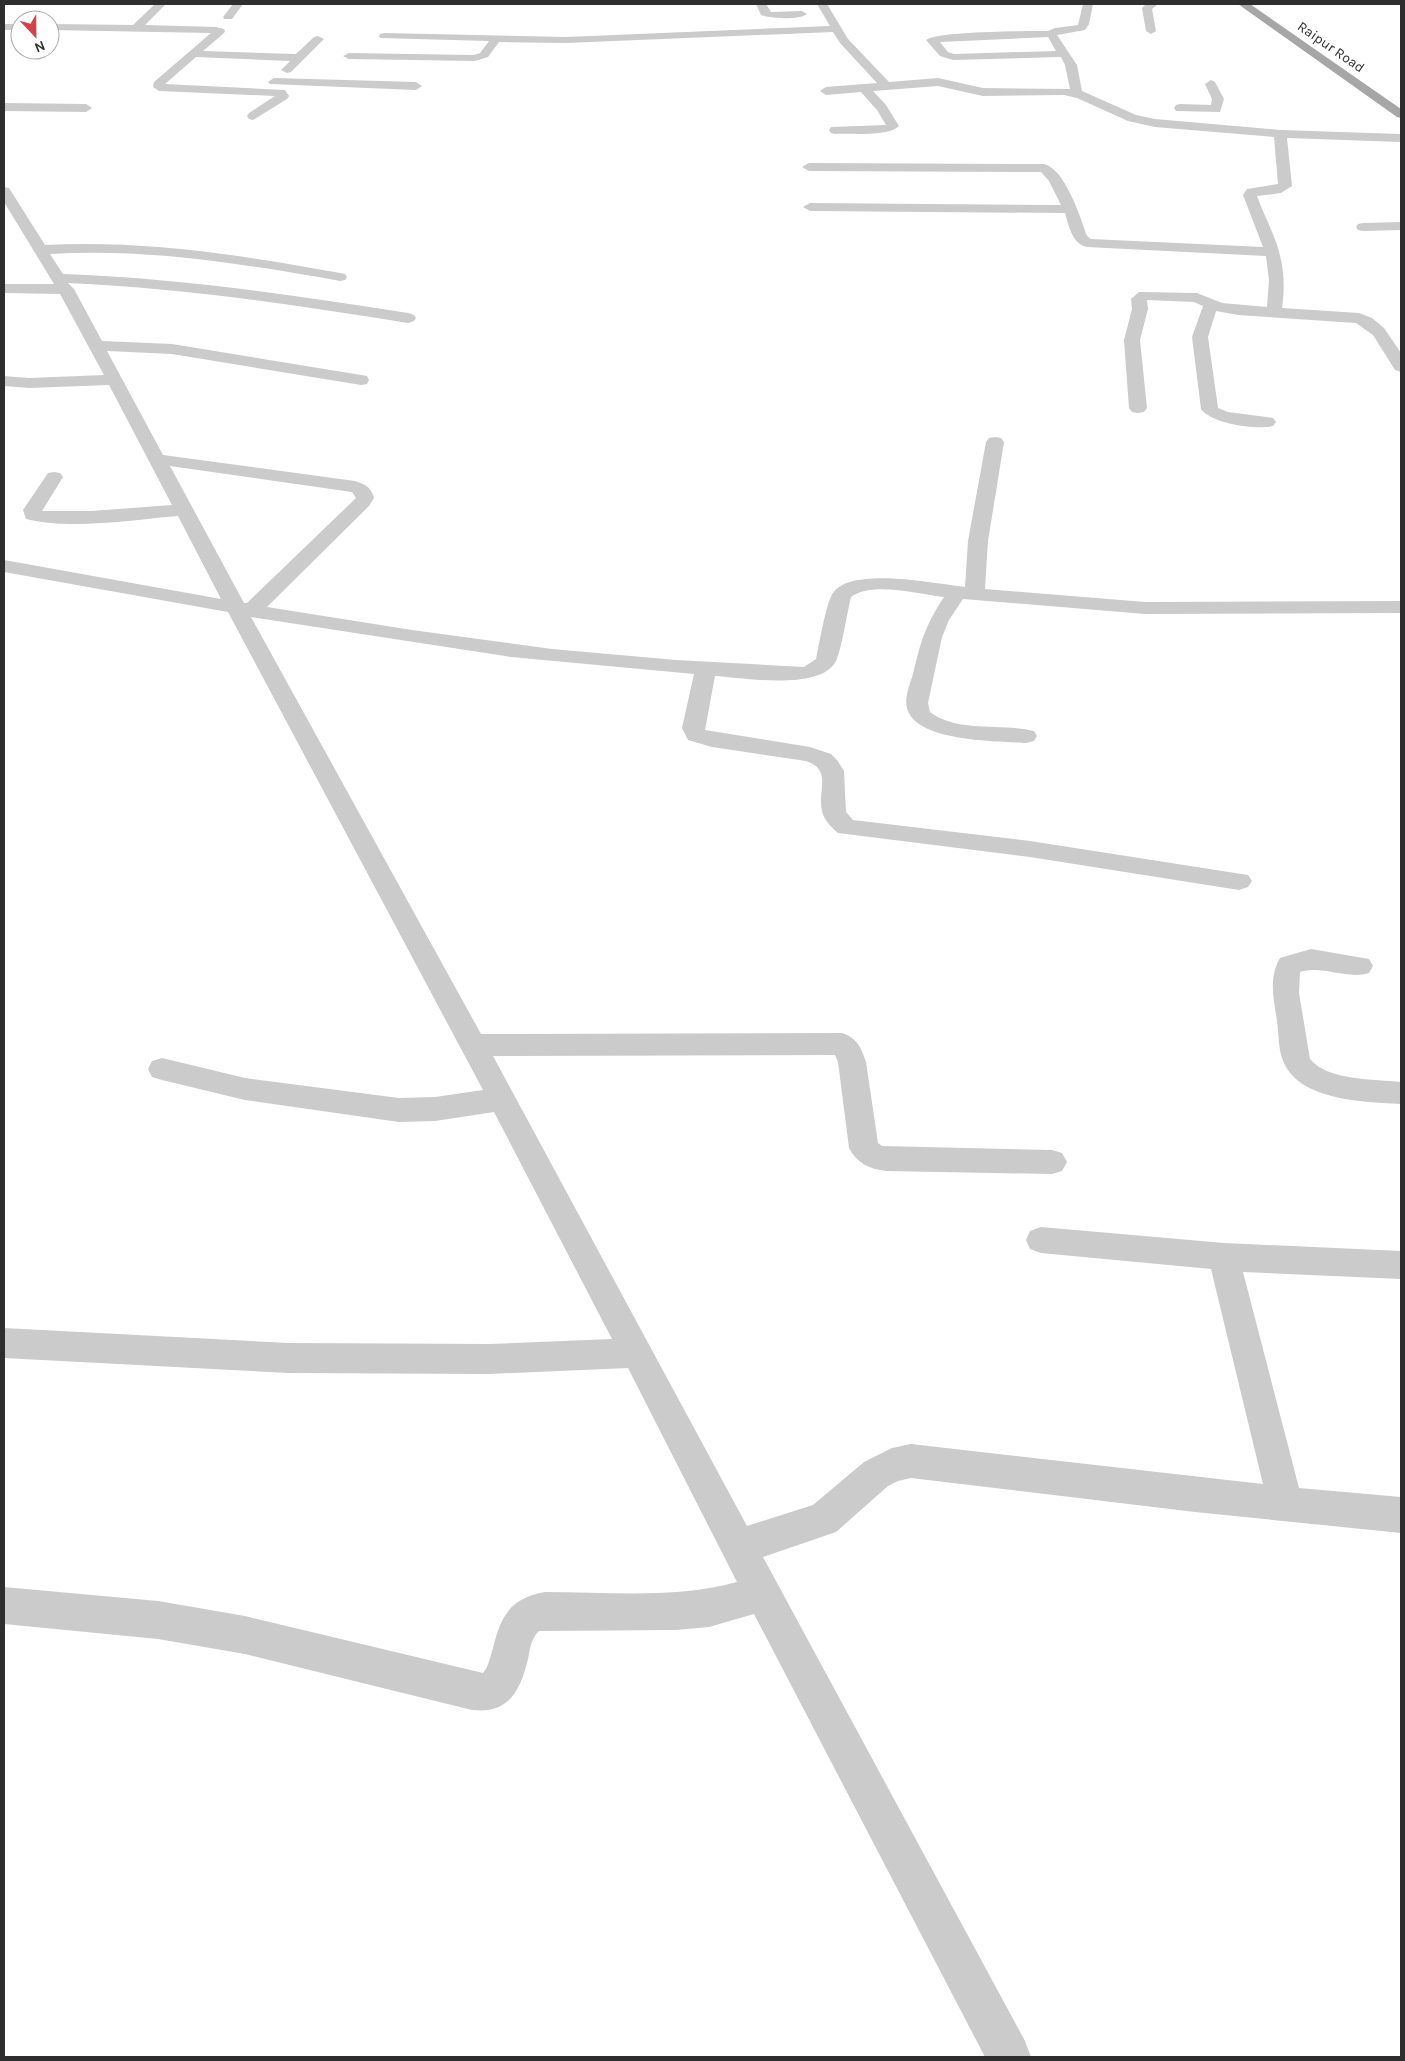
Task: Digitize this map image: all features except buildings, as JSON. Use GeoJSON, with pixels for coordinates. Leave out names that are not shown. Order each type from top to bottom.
{"type":"FeatureCollection","features":[{"type":"Feature","properties":{"kind":"main road","name":"Raipur Road"},"geometry":{"type":"LineString","coordinates":[[1243,4],[1401,114]]}},
{"type":"Feature","properties":{"kind":"street"},"geometry":{"type":"LineString","coordinates":[[228,17],[238,4]]}},
{"type":"Feature","properties":{"kind":"street"},"geometry":{"type":"LineString","coordinates":[[762,4],[765,13],[770,15],[824,9],[855,55],[886,86]]}},
{"type":"Feature","properties":{"kind":"street"},"geometry":{"type":"LineString","coordinates":[[1064,54],[954,57],[944,54],[932,40],[941,38],[1052,34],[1056,31],[1081,28],[1084,24],[1088,4]]}},
{"type":"Feature","properties":{"kind":"street"},"geometry":{"type":"LineString","coordinates":[[1151,31],[1146,12],[1147,8],[1153,4]]}},
{"type":"Feature","properties":{"kind":"street"},"geometry":{"type":"LineString","coordinates":[[136,10],[158,7]]}},
{"type":"Feature","properties":{"kind":"street"},"geometry":{"type":"LineString","coordinates":[[136,28],[158,7]]}},
{"type":"Feature","properties":{"kind":"street"},"geometry":{"type":"LineString","coordinates":[[60,27],[216,30],[220,32],[158,84],[159,87],[281,93],[283,96],[253,116]]}},
{"type":"Feature","properties":{"kind":"street"},"geometry":{"type":"LineString","coordinates":[[384,36],[556,40],[836,29]]}},
{"type":"Feature","properties":{"kind":"street"},"geometry":{"type":"LineString","coordinates":[[1052,34],[1073,72],[1077,94]]}},
{"type":"Feature","properties":{"kind":"street"},"geometry":{"type":"LineString","coordinates":[[349,56],[475,58],[484,56],[494,41],[500,38]]}},
{"type":"Feature","properties":{"kind":"street"},"geometry":{"type":"LineString","coordinates":[[260,91],[274,82],[318,39]]}},
{"type":"Feature","properties":{"kind":"street"},"geometry":{"type":"LineString","coordinates":[[196,54],[299,58]]}},
{"type":"Feature","properties":{"kind":"street"},"geometry":{"type":"LineString","coordinates":[[274,82],[416,86]]}},
{"type":"Feature","properties":{"kind":"street"},"geometry":{"type":"LineString","coordinates":[[826,91],[942,83],[975,91],[1058,91],[1077,94],[1132,118],[1150,122],[1280,134],[1401,138]]}},
{"type":"Feature","properties":{"kind":"street"},"geometry":{"type":"LineString","coordinates":[[1164,107],[1216,109],[1218,99],[1212,84]]}},
{"type":"Feature","properties":{"kind":"street"},"geometry":{"type":"LineString","coordinates":[[835,130],[886,129],[893,126],[882,108],[864,88]]}},
{"type":"Feature","properties":{"kind":"street"},"geometry":{"type":"LineString","coordinates":[[4,106],[86,108]]}},
{"type":"Feature","properties":{"kind":"street"},"geometry":{"type":"LineString","coordinates":[[1150,109],[1150,122]]}},
{"type":"Feature","properties":{"kind":"street"},"geometry":{"type":"LineString","coordinates":[[1274,312],[1278,283],[1272,252],[1250,195],[1252,192],[1276,190],[1284,186],[1280,134]]}},
{"type":"Feature","properties":{"kind":"street"},"geometry":{"type":"LineString","coordinates":[[809,167],[1044,168],[1051,173],[1081,238],[1087,243],[1159,245],[1272,252]]}},
{"type":"Feature","properties":{"kind":"street"},"geometry":{"type":"LineString","coordinates":[[8,205],[41,250],[62,284],[184,510],[244,610],[1009,2057]]}},
{"type":"Feature","properties":{"kind":"street"},"geometry":{"type":"LineString","coordinates":[[810,207],[1069,209]]}},
{"type":"Feature","properties":{"kind":"street"},"geometry":{"type":"LineString","coordinates":[[1363,227],[1401,226]]}},
{"type":"Feature","properties":{"kind":"street"},"geometry":{"type":"LineString","coordinates":[[41,250],[96,248],[210,256],[340,277]]}},
{"type":"Feature","properties":{"kind":"street"},"geometry":{"type":"LineString","coordinates":[[4,289],[133,281],[222,290],[408,318]]}},
{"type":"Feature","properties":{"kind":"street"},"geometry":{"type":"LineString","coordinates":[[1138,408],[1132,340],[1133,331],[1140,313],[1140,296],[1188,297],[1238,310],[1348,316],[1366,320],[1376,328],[1401,367]]}},
{"type":"Feature","properties":{"kind":"street"},"geometry":{"type":"LineString","coordinates":[[1211,304],[1200,337],[1210,408],[1212,412],[1220,416],[1268,422]]}},
{"type":"Feature","properties":{"kind":"street"},"geometry":{"type":"LineString","coordinates":[[97,346],[172,349],[361,380]]}},
{"type":"Feature","properties":{"kind":"street"},"geometry":{"type":"LineString","coordinates":[[4,381],[29,383],[114,380]]}},
{"type":"Feature","properties":{"kind":"street"},"geometry":{"type":"LineString","coordinates":[[995,442],[978,541],[966,593],[938,620],[932,637],[917,704],[919,713],[924,720],[942,726],[1026,736]]}},
{"type":"Feature","properties":{"kind":"street"},"geometry":{"type":"LineString","coordinates":[[156,458],[349,486],[359,488],[364,492],[365,498],[362,502],[244,610]]}},
{"type":"Feature","properties":{"kind":"street"},"geometry":{"type":"LineString","coordinates":[[54,477],[35,504],[32,510],[33,515],[54,518],[91,517],[184,510]]}},
{"type":"Feature","properties":{"kind":"street"},"geometry":{"type":"LineString","coordinates":[[4,566],[244,610],[471,646],[591,660],[800,674],[814,672],[826,660],[842,595],[848,588],[859,584],[875,583],[1071,603],[1170,608],[1401,606]]}},
{"type":"Feature","properties":{"kind":"street"},"geometry":{"type":"LineString","coordinates":[[706,669],[694,728],[696,735],[712,740],[810,754],[824,760],[831,767],[833,776],[834,811],[837,819],[847,827],[1030,849],[1238,881]]}},
{"type":"Feature","properties":{"kind":"street"},"geometry":{"type":"LineString","coordinates":[[1360,966],[1311,959],[1289,965],[1285,974],[1287,1001],[1298,1064],[1306,1074],[1319,1081],[1401,1093]]}},
{"type":"Feature","properties":{"kind":"street"},"geometry":{"type":"LineString","coordinates":[[473,1045],[842,1044],[848,1050],[852,1062],[864,1148],[870,1155],[890,1159],[1052,1162]]}},
{"type":"Feature","properties":{"kind":"street"},"geometry":{"type":"LineString","coordinates":[[162,1069],[245,1089],[399,1110],[435,1109],[502,1099]]}},
{"type":"Feature","properties":{"kind":"street"},"geometry":{"type":"LineString","coordinates":[[1041,1240],[1224,1257],[1401,1265]]}},
{"type":"Feature","properties":{"kind":"street"},"geometry":{"type":"LineString","coordinates":[[1224,1257],[1285,1504]]}},
{"type":"Feature","properties":{"kind":"street"},"geometry":{"type":"LineString","coordinates":[[4,1343],[289,1358],[489,1359],[636,1353]]}},
{"type":"Feature","properties":{"kind":"street"},"geometry":{"type":"LineString","coordinates":[[738,1547],[823,1519],[876,1474],[892,1465],[911,1461],[1285,1504],[1401,1515]]}},
{"type":"Feature","properties":{"kind":"street"},"geometry":{"type":"LineString","coordinates":[[4,1606],[158,1620],[245,1635],[472,1691],[487,1692],[499,1686],[505,1673],[517,1629],[523,1620],[532,1613],[546,1610],[676,1611],[710,1608],[763,1593]]}}]}
